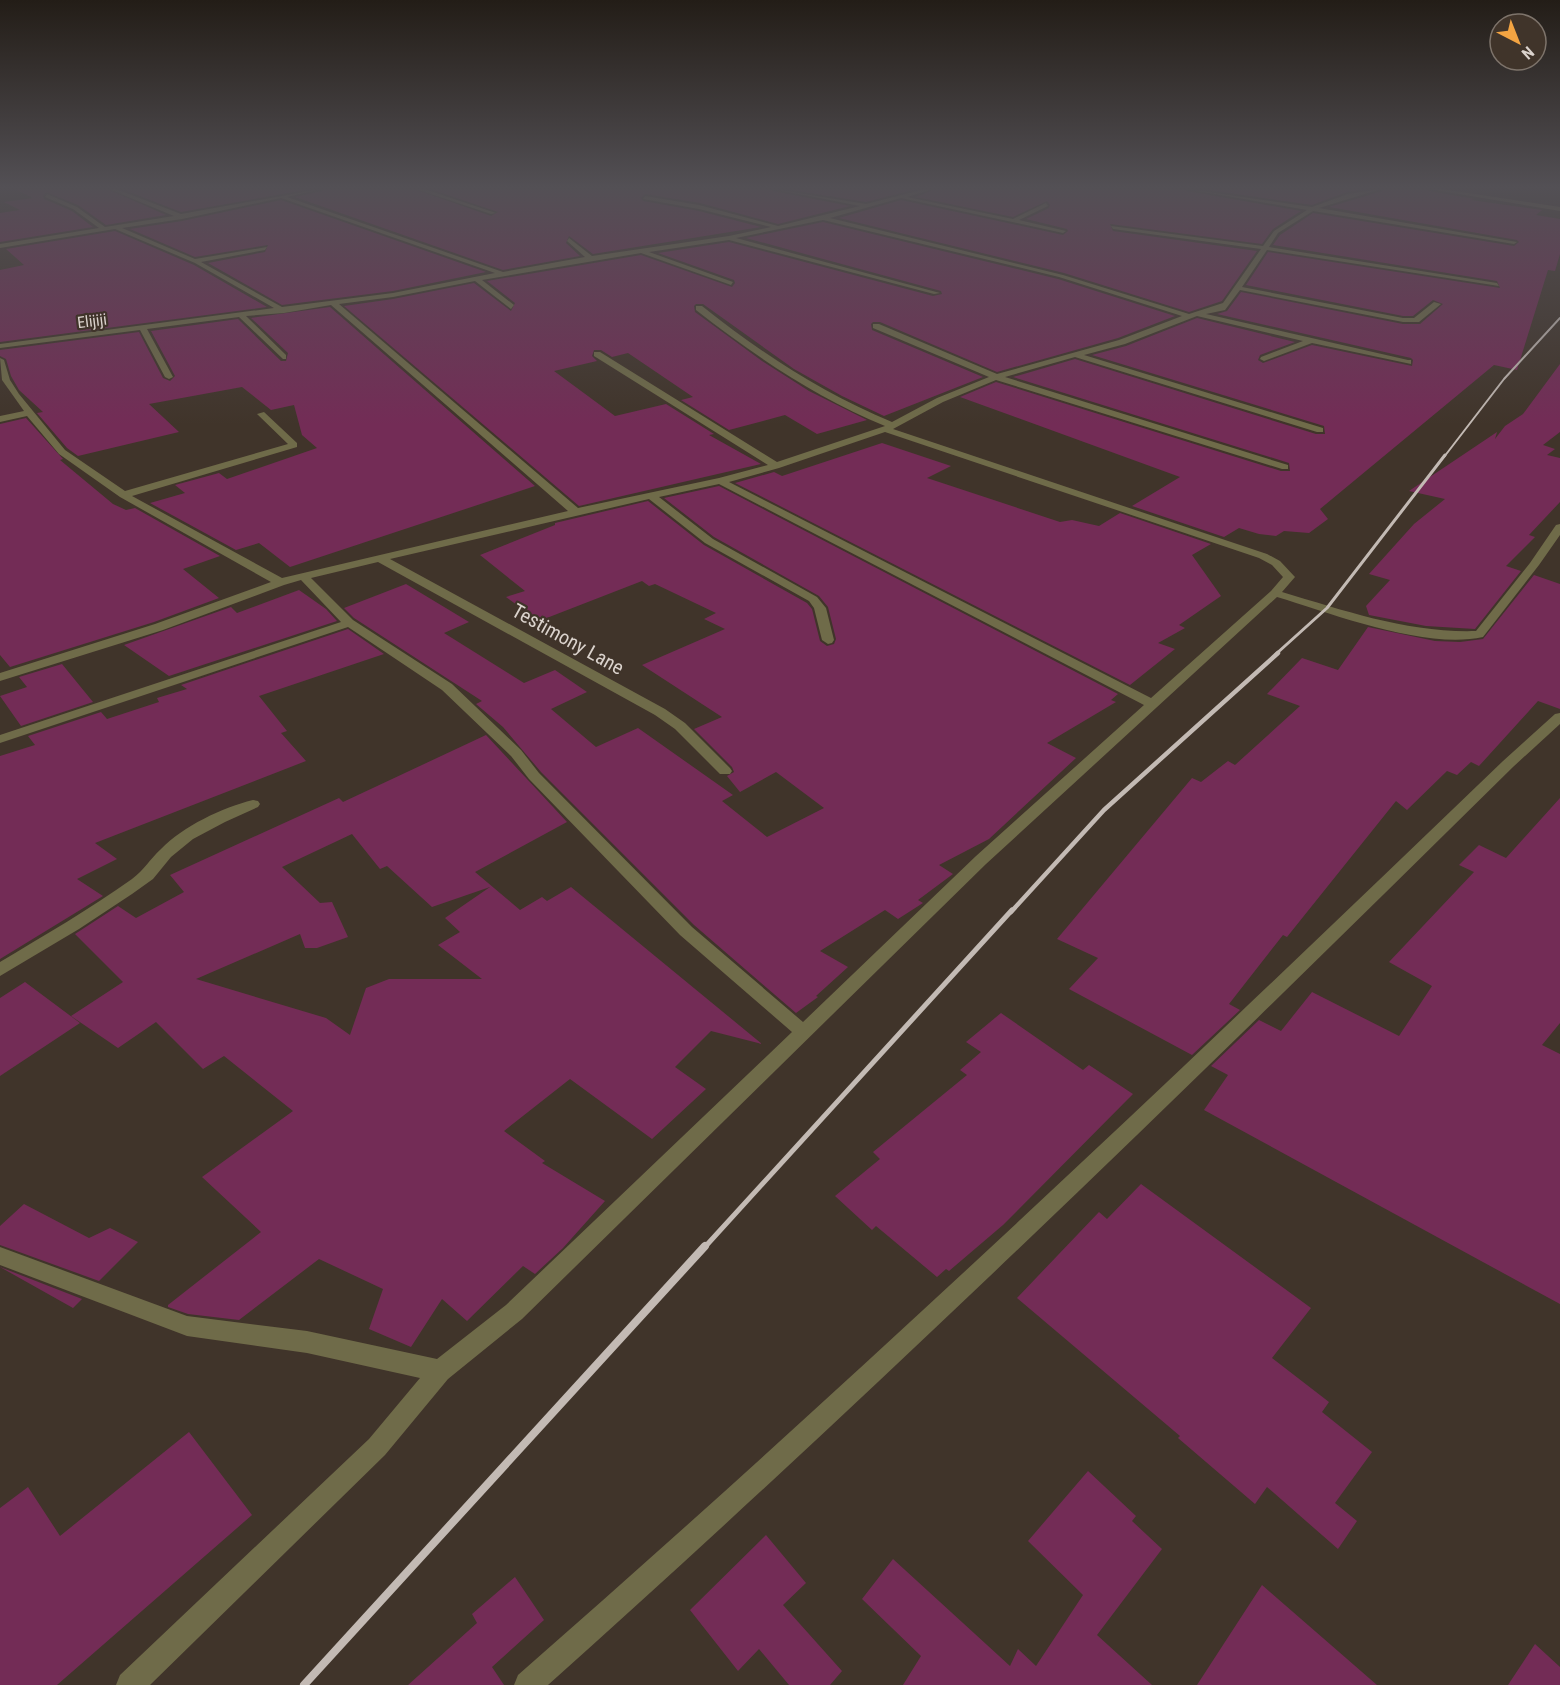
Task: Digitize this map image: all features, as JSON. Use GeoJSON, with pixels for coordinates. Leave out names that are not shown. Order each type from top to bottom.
{"type":"FeatureCollection","features":[{"type":"Feature","properties":{"kind":"street"},"geometry":{"type":"LineString","coordinates":[[207,268],[284,311]]}},
{"type":"Feature","properties":{"kind":"street"},"geometry":{"type":"LineString","coordinates":[[486,268],[501,273]]}},
{"type":"Feature","properties":{"kind":"street","name":"Elijiji"},"geometry":{"type":"LineString","coordinates":[[0,346],[334,304],[533,268]]}},
{"type":"Feature","properties":{"kind":"street"},"geometry":{"type":"LineString","coordinates":[[687,268],[731,283]]}},
{"type":"Feature","properties":{"kind":"street"},"geometry":{"type":"LineString","coordinates":[[841,268],[936,293]]}},
{"type":"Feature","properties":{"kind":"street"},"geometry":{"type":"LineString","coordinates":[[1027,268],[1192,315],[1408,362]]}},
{"type":"Feature","properties":{"kind":"street"},"geometry":{"type":"LineString","coordinates":[[0,677],[159,627],[280,582],[576,512],[720,482],[776,466],[888,427],[940,400],[996,377],[1122,342],[1192,315],[1227,305],[1252,268]]}},
{"type":"Feature","properties":{"kind":"street"},"geometry":{"type":"LineString","coordinates":[[1389,268],[1497,285]]}},
{"type":"Feature","properties":{"kind":"street"},"geometry":{"type":"LineString","coordinates":[[477,279],[511,307]]}},
{"type":"Feature","properties":{"kind":"street"},"geometry":{"type":"LineString","coordinates":[[1238,288],[1403,320],[1416,320],[1437,304]]}},
{"type":"Feature","properties":{"kind":"street"},"geometry":{"type":"LineString","coordinates":[[334,304],[576,512]]}},
{"type":"Feature","properties":{"kind":"street"},"geometry":{"type":"LineString","coordinates":[[130,1685],[377,1447],[440,1371],[514,1312],[981,860],[1275,593],[1289,577],[1276,563],[1263,556],[888,427],[818,391],[766,359],[699,309]]}},
{"type":"Feature","properties":{"kind":"street"},"geometry":{"type":"LineString","coordinates":[[242,316],[284,357]]}},
{"type":"Feature","properties":{"kind":"street"},"geometry":{"type":"LineString","coordinates":[[876,326],[996,377],[1286,467]]}},
{"type":"Feature","properties":{"kind":"street"},"geometry":{"type":"LineString","coordinates":[[142,328],[170,377]]}},
{"type":"Feature","properties":{"kind":"street"},"geometry":{"type":"LineString","coordinates":[[1264,359],[1312,340]]}},
{"type":"Feature","properties":{"kind":"street"},"geometry":{"type":"LineString","coordinates":[[597,354],[776,466]]}},
{"type":"Feature","properties":{"kind":"street"},"geometry":{"type":"LineString","coordinates":[[1075,355],[1320,430]]}},
{"type":"Feature","properties":{"kind":"street"},"geometry":{"type":"LineString","coordinates":[[0,360],[6,380],[28,413],[62,452],[124,495],[280,582]]}},
{"type":"Feature","properties":{"kind":"street"},"geometry":{"type":"LineString","coordinates":[[0,419],[28,413]]}},
{"type":"Feature","properties":{"kind":"street"},"geometry":{"type":"LineString","coordinates":[[124,495],[294,445],[261,414]]}},
{"type":"Feature","properties":{"kind":"street"},"geometry":{"type":"LineString","coordinates":[[720,482],[1152,704]]}},
{"type":"Feature","properties":{"kind":"street"},"geometry":{"type":"LineString","coordinates":[[651,496],[709,541],[813,599],[820,608],[828,640]]}},
{"type":"Feature","properties":{"kind":"street"},"geometry":{"type":"LineString","coordinates":[[1275,593],[1399,627],[1454,636],[1479,634],[1534,565],[1560,527]]}},
{"type":"Feature","properties":{"kind":"street","name":"Testimony Lane"},"geometry":{"type":"LineString","coordinates":[[379,558],[660,712],[680,726],[725,771]]}},
{"type":"Feature","properties":{"kind":"street"},"geometry":{"type":"LineString","coordinates":[[303,576],[349,623],[447,687],[510,746],[534,776],[686,931],[803,1032]]}},
{"type":"Feature","properties":{"kind":"street"},"geometry":{"type":"LineString","coordinates":[[0,739],[349,623]]}},
{"type":"Feature","properties":{"kind":"street"},"geometry":{"type":"LineString","coordinates":[[528,1685],[703,1530],[1196,1068],[1508,764],[1560,717]]}},
{"type":"Feature","properties":{"kind":"street"},"geometry":{"type":"LineString","coordinates":[[0,970],[76,924],[147,876],[167,852],[190,834],[221,817],[253,804]]}},
{"type":"Feature","properties":{"kind":"street"},"geometry":{"type":"LineString","coordinates":[[0,1256],[187,1326],[307,1342],[440,1371]]}},
{"type":"Feature","properties":{"kind":"building"},"geometry":{"type":"Polygon","coordinates":[[[11,268],[199,268],[267,307],[0,342],[0,270],[11,268]]]}},
{"type":"Feature","properties":{"kind":"building"},"geometry":{"type":"Polygon","coordinates":[[[216,268],[474,268],[486,272],[393,291],[282,305],[216,268]]]}},
{"type":"Feature","properties":{"kind":"building"},"geometry":{"type":"Polygon","coordinates":[[[496,268],[516,268],[503,270],[496,268]]]}},
{"type":"Feature","properties":{"kind":"building"},"geometry":{"type":"Polygon","coordinates":[[[566,268],[677,268],[732,287],[734,280],[699,268],[826,268],[933,296],[942,294],[941,291],[855,268],[1011,268],[1058,279],[1175,316],[1118,338],[997,372],[880,322],[873,322],[872,330],[983,377],[884,416],[794,369],[703,304],[696,304],[695,312],[762,361],[809,391],[867,420],[817,434],[785,415],[729,430],[681,400],[693,397],[628,353],[612,357],[601,350],[594,350],[592,356],[597,361],[554,371],[615,416],[666,404],[714,434],[709,435],[761,464],[579,506],[344,306],[474,283],[511,311],[515,303],[487,281],[566,268]]]}},
{"type":"Feature","properties":{"kind":"building"},"geometry":{"type":"Polygon","coordinates":[[[1042,268],[1245,268],[1222,301],[1189,312],[1042,268]]]}},
{"type":"Feature","properties":{"kind":"building"},"geometry":{"type":"Polygon","coordinates":[[[1258,268],[1369,268],[1500,288],[1497,281],[1414,268],[1556,268],[1555,271],[1548,270],[1517,370],[1494,365],[1320,509],[1328,519],[1309,533],[1284,531],[1276,536],[1239,528],[1224,537],[1132,506],[1180,477],[960,397],[996,382],[1281,471],[1290,471],[1289,463],[1013,377],[1075,359],[1316,434],[1325,434],[1324,426],[1092,355],[1126,346],[1197,318],[1295,342],[1260,355],[1258,360],[1263,363],[1312,345],[1412,366],[1411,358],[1217,314],[1227,311],[1241,292],[1403,324],[1420,324],[1443,304],[1433,300],[1413,316],[1403,316],[1246,285],[1258,268]]]}},
{"type":"Feature","properties":{"kind":"building"},"geometry":{"type":"Polygon","coordinates":[[[330,307],[535,486],[290,567],[259,543],[236,550],[150,503],[185,493],[175,485],[219,473],[227,479],[317,448],[302,435],[294,405],[271,410],[242,387],[149,404],[179,432],[78,456],[67,448],[37,413],[43,412],[19,390],[11,376],[6,359],[0,356],[0,350],[139,332],[163,378],[170,381],[175,376],[151,331],[238,319],[281,361],[286,361],[288,353],[251,318],[330,307]]]}},
{"type":"Feature","properties":{"kind":"building"},"geometry":{"type":"Polygon","coordinates":[[[1560,364],[1560,432],[1543,445],[1555,449],[1547,455],[1560,458],[1560,502],[1529,535],[1535,537],[1506,566],[1521,571],[1475,629],[1426,626],[1369,615],[1366,606],[1390,580],[1369,574],[1414,524],[1445,499],[1409,491],[1497,432],[1495,439],[1505,426],[1523,414],[1560,364]]]}},
{"type":"Feature","properties":{"kind":"building"},"geometry":{"type":"Polygon","coordinates":[[[26,418],[63,459],[60,460],[113,504],[126,510],[135,508],[220,556],[183,569],[219,598],[154,622],[10,667],[0,655],[0,424],[26,418]]]}},
{"type":"Feature","properties":{"kind":"building"},"geometry":{"type":"Polygon","coordinates":[[[882,443],[951,466],[927,478],[1060,522],[1072,520],[1099,526],[1120,513],[1211,544],[1192,555],[1221,596],[1179,625],[1185,628],[1158,643],[1175,649],[1130,685],[735,483],[774,472],[782,476],[882,443]]]}},
{"type":"Feature","properties":{"kind":"building"},"geometry":{"type":"Polygon","coordinates":[[[719,486],[1118,694],[1111,700],[1116,702],[1047,743],[1076,758],[989,839],[939,865],[953,874],[918,900],[923,903],[898,919],[885,910],[820,951],[848,967],[816,996],[818,997],[796,1013],[694,925],[541,772],[503,727],[476,704],[482,701],[354,618],[344,608],[406,584],[469,622],[444,633],[524,683],[555,670],[587,692],[551,709],[596,747],[638,728],[733,795],[722,801],[767,837],[824,808],[776,772],[740,792],[727,776],[734,772],[732,767],[694,729],[722,717],[642,665],[725,629],[704,619],[716,613],[655,584],[649,586],[642,581],[539,621],[506,597],[525,591],[480,555],[555,525],[555,523],[648,501],[704,545],[807,603],[812,609],[820,641],[827,646],[834,644],[836,639],[828,607],[819,596],[714,537],[664,498],[719,486]]]}},
{"type":"Feature","properties":{"kind":"building"},"geometry":{"type":"Polygon","coordinates":[[[1534,575],[1560,584],[1560,709],[1538,701],[1479,766],[1471,762],[1457,775],[1447,771],[1407,810],[1396,801],[1287,937],[1283,935],[1229,1004],[1240,1010],[1192,1055],[1069,989],[1098,958],[1057,939],[1192,778],[1201,782],[1228,761],[1235,765],[1300,706],[1267,694],[1302,658],[1338,670],[1368,627],[1435,641],[1460,642],[1483,639],[1534,575]]]}},
{"type":"Feature","properties":{"kind":"building"},"geometry":{"type":"Polygon","coordinates":[[[299,590],[326,609],[337,621],[169,676],[124,645],[231,607],[237,613],[299,590]]]}},
{"type":"Feature","properties":{"kind":"building"},"geometry":{"type":"Polygon","coordinates":[[[348,629],[384,654],[259,696],[287,731],[281,733],[306,761],[95,843],[117,859],[77,879],[103,896],[0,959],[0,756],[35,745],[28,736],[101,712],[107,719],[159,702],[157,698],[187,689],[181,685],[348,629]]]}},
{"type":"Feature","properties":{"kind":"building"},"geometry":{"type":"Polygon","coordinates":[[[62,664],[93,702],[21,726],[0,696],[27,687],[19,677],[62,664]]]}},
{"type":"Feature","properties":{"kind":"building"},"geometry":{"type":"Polygon","coordinates":[[[486,735],[567,822],[475,872],[520,910],[542,897],[547,901],[571,887],[762,1044],[711,1031],[675,1067],[706,1089],[652,1139],[570,1079],[504,1131],[545,1161],[542,1163],[605,1201],[563,1248],[535,1274],[523,1266],[467,1321],[442,1299],[411,1347],[369,1329],[383,1289],[319,1259],[239,1320],[188,1314],[168,1307],[261,1232],[202,1177],[293,1111],[224,1056],[203,1069],[156,1022],[118,1048],[71,1016],[123,982],[75,934],[118,906],[136,918],[184,892],[170,875],[339,798],[343,802],[486,735]],[[352,834],[282,867],[320,903],[332,902],[348,937],[317,948],[305,948],[300,934],[196,979],[326,1018],[350,1035],[366,988],[389,979],[482,979],[438,945],[460,932],[445,918],[490,887],[432,907],[387,866],[380,869],[352,834]]]}},
{"type":"Feature","properties":{"kind":"building"},"geometry":{"type":"Polygon","coordinates":[[[1560,798],[1560,1023],[1542,1045],[1560,1054],[1560,1304],[1204,1110],[1228,1075],[1211,1066],[1259,1020],[1281,1031],[1312,992],[1399,1036],[1432,986],[1389,962],[1474,872],[1459,865],[1479,845],[1506,858],[1560,798]]]}},
{"type":"Feature","properties":{"kind":"building"},"geometry":{"type":"Polygon","coordinates":[[[25,982],[80,1023],[0,1076],[0,998],[25,982]]]}},
{"type":"Feature","properties":{"kind":"building"},"geometry":{"type":"Polygon","coordinates":[[[1001,1013],[1083,1070],[1089,1065],[1133,1094],[1003,1225],[949,1271],[946,1269],[937,1277],[876,1226],[872,1230],[835,1196],[880,1159],[873,1152],[967,1075],[960,1070],[981,1052],[966,1042],[1001,1013]]]}},
{"type":"Feature","properties":{"kind":"building"},"geometry":{"type":"Polygon","coordinates":[[[1141,1184],[1311,1308],[1272,1358],[1329,1402],[1322,1412],[1372,1452],[1335,1503],[1357,1521],[1338,1549],[1267,1487],[1255,1504],[1178,1438],[1180,1436],[1017,1298],[1099,1212],[1107,1219],[1141,1184]]]}},
{"type":"Feature","properties":{"kind":"building"},"geometry":{"type":"Polygon","coordinates":[[[24,1204],[89,1238],[110,1228],[138,1242],[99,1281],[0,1245],[0,1226],[24,1204]]]}},
{"type":"Feature","properties":{"kind":"building"},"geometry":{"type":"Polygon","coordinates":[[[0,1267],[82,1299],[73,1308],[0,1267]]]}},
{"type":"Feature","properties":{"kind":"building"},"geometry":{"type":"Polygon","coordinates":[[[189,1432],[252,1515],[57,1685],[0,1685],[0,1508],[28,1487],[60,1536],[189,1432]]]}},
{"type":"Feature","properties":{"kind":"building"},"geometry":{"type":"Polygon","coordinates":[[[1088,1471],[1136,1516],[1132,1521],[1162,1549],[1097,1635],[1152,1685],[903,1685],[921,1656],[862,1599],[893,1559],[1010,1666],[1018,1649],[1036,1666],[1083,1595],[1028,1541],[1088,1471]]]}},
{"type":"Feature","properties":{"kind":"building"},"geometry":{"type":"Polygon","coordinates":[[[766,1535],[806,1583],[783,1605],[842,1671],[830,1685],[789,1685],[759,1649],[738,1671],[690,1610],[766,1535]]]}},
{"type":"Feature","properties":{"kind":"building"},"geometry":{"type":"Polygon","coordinates":[[[515,1577],[544,1620],[492,1667],[504,1685],[408,1685],[477,1623],[472,1614],[515,1577]]]}},
{"type":"Feature","properties":{"kind":"building"},"geometry":{"type":"Polygon","coordinates":[[[1262,1585],[1377,1685],[1197,1685],[1262,1585]]]}},
{"type":"Feature","properties":{"kind":"building"},"geometry":{"type":"Polygon","coordinates":[[[1535,1644],[1560,1667],[1560,1685],[1508,1685],[1535,1644]]]}},
{"type":"Feature","properties":{"kind":"railway"},"geometry":{"type":"LineString","coordinates":[[1444,457],[1504,379],[1560,318]]}},
{"type":"Feature","properties":{"kind":"railway"},"geometry":{"type":"LineString","coordinates":[[1276,654],[1327,608],[1445,455]]}},
{"type":"Feature","properties":{"kind":"railway"},"geometry":{"type":"LineString","coordinates":[[1011,912],[1104,810],[1278,653]]}},
{"type":"Feature","properties":{"kind":"railway"},"geometry":{"type":"LineString","coordinates":[[704,1248],[1012,910]]}},
{"type":"Feature","properties":{"kind":"railway"},"geometry":{"type":"LineString","coordinates":[[304,1685],[705,1246]]}}]}
